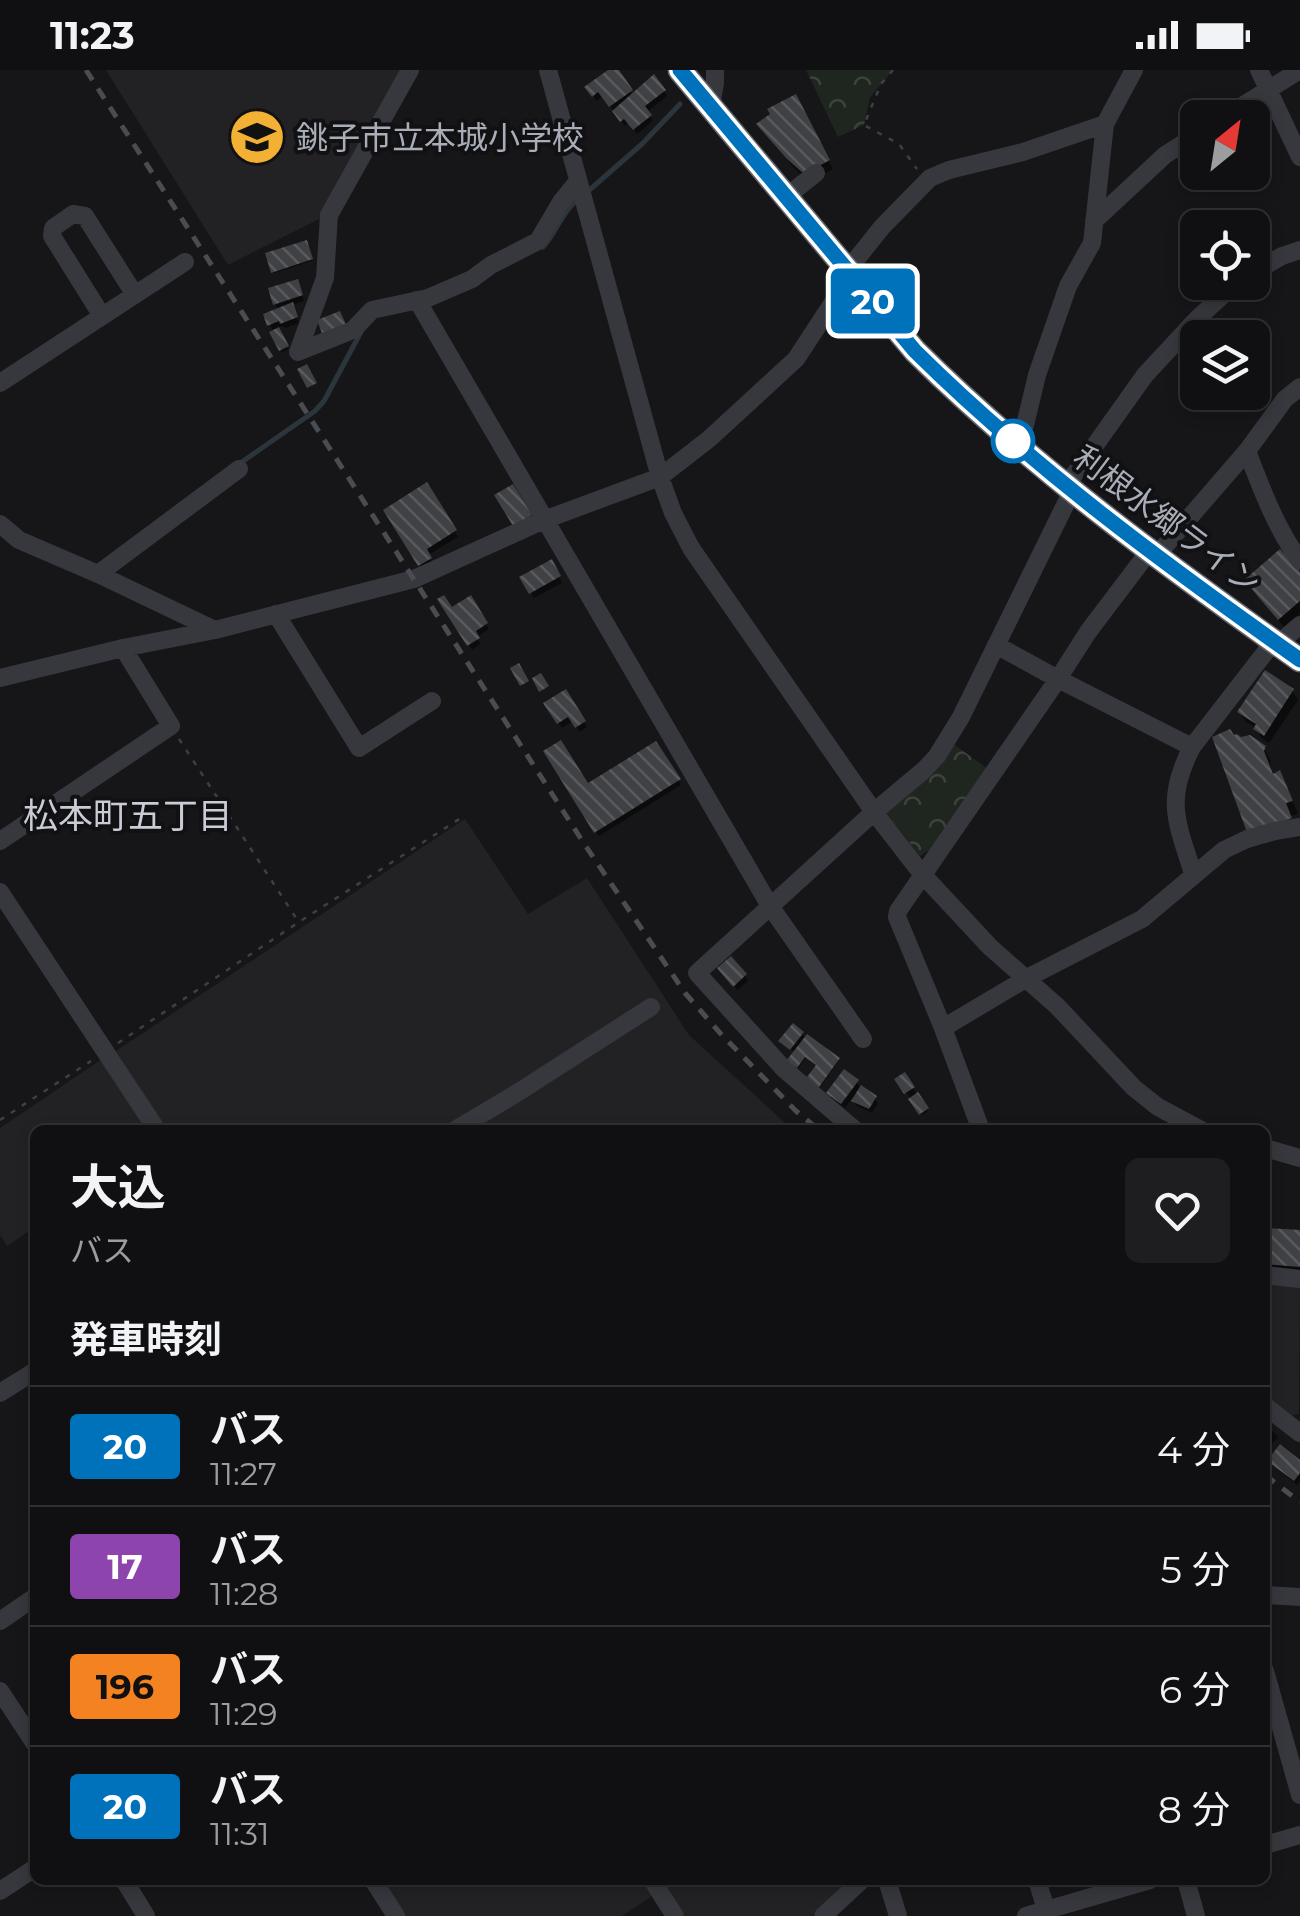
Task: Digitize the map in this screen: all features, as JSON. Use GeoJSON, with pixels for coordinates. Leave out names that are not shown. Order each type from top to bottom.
{"type":"FeatureCollection","features":[{"type":"Feature","properties":{"kind":"highway","name":"利根水郷ライン"},"geometry":{"type":"LineString","coordinates":[[680,70],[915,351],[955,390],[1069,488],[1300,660]]}},
{"type":"Feature","properties":{"kind":"street"},"geometry":{"type":"LineString","coordinates":[[410,70],[329,215],[325,278],[298,352],[353,330],[372,310],[417,300],[472,280],[491,265],[538,241],[562,202],[580,191]]}},
{"type":"Feature","properties":{"kind":"street"},"geometry":{"type":"LineString","coordinates":[[548,70],[660,476],[690,548],[874,812],[922,874],[990,948],[1028,978],[1134,1088],[1186,1125]]}},
{"type":"Feature","properties":{"kind":"street"},"geometry":{"type":"LineString","coordinates":[[711,106],[715,70]]}},
{"type":"Feature","properties":{"kind":"street"},"geometry":{"type":"LineString","coordinates":[[1014,442],[1025,424],[1037,375],[1068,286],[1092,243],[1105,124],[1134,70]]}},
{"type":"Feature","properties":{"kind":"street"},"geometry":{"type":"LineString","coordinates":[[1259,70],[1296,137],[1300,158]]}},
{"type":"Feature","properties":{"kind":"street"},"geometry":{"type":"LineString","coordinates":[[1251,100],[1300,70]]}},
{"type":"Feature","properties":{"kind":"street"},"geometry":{"type":"LineString","coordinates":[[0,678],[215,630],[414,579],[544,520],[660,476],[709,439],[796,358],[882,227],[930,178],[1105,124]]}},
{"type":"Feature","properties":{"kind":"street"},"geometry":{"type":"LineString","coordinates":[[1094,221],[1180,145]]}},
{"type":"Feature","properties":{"kind":"street"},"geometry":{"type":"LineString","coordinates":[[786,197],[816,173]]}},
{"type":"Feature","properties":{"kind":"street"},"geometry":{"type":"LineString","coordinates":[[102,316],[52,236],[53,228],[73,214],[85,216],[135,294]]}},
{"type":"Feature","properties":{"kind":"street"},"geometry":{"type":"LineString","coordinates":[[1270,263],[1300,250]]}},
{"type":"Feature","properties":{"kind":"street"},"geometry":{"type":"LineString","coordinates":[[0,383],[185,262]]}},
{"type":"Feature","properties":{"kind":"street"},"geometry":{"type":"LineString","coordinates":[[417,300],[770,906],[863,1039]]}},
{"type":"Feature","properties":{"kind":"street"},"geometry":{"type":"LineString","coordinates":[[849,1125],[784,1070],[697,972],[924,770],[948,742],[1069,488],[1145,375],[1217,300]]}},
{"type":"Feature","properties":{"kind":"street"},"geometry":{"type":"LineString","coordinates":[[978,1125],[897,917],[898,911],[1088,632],[1153,553],[1248,451],[1285,399],[1300,387]]}},
{"type":"Feature","properties":{"kind":"street"},"geometry":{"type":"LineString","coordinates":[[1248,451],[1268,505],[1300,561]]}},
{"type":"Feature","properties":{"kind":"street"},"geometry":{"type":"LineString","coordinates":[[98,574],[239,469]]}},
{"type":"Feature","properties":{"kind":"street"},"geometry":{"type":"LineString","coordinates":[[0,524],[19,540],[215,630]]}},
{"type":"Feature","properties":{"kind":"street"},"geometry":{"type":"LineString","coordinates":[[276,614],[360,748],[432,702]]}},
{"type":"Feature","properties":{"kind":"street"},"geometry":{"type":"LineString","coordinates":[[1193,874],[1175,820],[1175,793],[1183,764],[1192,746],[1276,643],[1300,625]]}},
{"type":"Feature","properties":{"kind":"street"},"geometry":{"type":"LineString","coordinates":[[996,645],[1192,746]]}},
{"type":"Feature","properties":{"kind":"street"},"geometry":{"type":"LineString","coordinates":[[0,841],[170,726],[122,648]]}},
{"type":"Feature","properties":{"kind":"street"},"geometry":{"type":"LineString","coordinates":[[943,1028],[1028,978],[1142,919],[1224,850],[1246,839],[1300,827]]}},
{"type":"Feature","properties":{"kind":"street"},"geometry":{"type":"LineString","coordinates":[[0,892],[154,1125]]}},
{"type":"Feature","properties":{"kind":"street"},"geometry":{"type":"LineString","coordinates":[[464,1125],[650,1007]]}},
{"type":"Feature","properties":{"kind":"street"},"geometry":{"type":"LineString","coordinates":[[1270,1149],[1300,1158]]}},
{"type":"Feature","properties":{"kind":"street"},"geometry":{"type":"LineString","coordinates":[[1270,1276],[1300,1279]]}},
{"type":"Feature","properties":{"kind":"street"},"geometry":{"type":"LineString","coordinates":[[0,1393],[30,1374]]}},
{"type":"Feature","properties":{"kind":"street"},"geometry":{"type":"LineString","coordinates":[[1270,1409],[1298,1428]]}},
{"type":"Feature","properties":{"kind":"street"},"geometry":{"type":"LineString","coordinates":[[1270,1595],[1300,1597]]}},
{"type":"Feature","properties":{"kind":"street"},"geometry":{"type":"LineString","coordinates":[[0,1621],[30,1600]]}},
{"type":"Feature","properties":{"kind":"street"},"geometry":{"type":"LineString","coordinates":[[1270,1689],[1300,1795]]}},
{"type":"Feature","properties":{"kind":"street"},"geometry":{"type":"LineString","coordinates":[[0,1691],[30,1736]]}},
{"type":"Feature","properties":{"kind":"street"},"geometry":{"type":"LineString","coordinates":[[1270,1844],[1300,1835]]}},
{"type":"Feature","properties":{"kind":"street"},"geometry":{"type":"LineString","coordinates":[[0,1892],[30,1871]]}},
{"type":"Feature","properties":{"kind":"street"},"geometry":{"type":"LineString","coordinates":[[127,1885],[146,1916]]}},
{"type":"Feature","properties":{"kind":"street"},"geometry":{"type":"LineString","coordinates":[[376,1885],[396,1916]]}},
{"type":"Feature","properties":{"kind":"street"},"geometry":{"type":"LineString","coordinates":[[655,1885],[675,1916]]}},
{"type":"Feature","properties":{"kind":"street"},"geometry":{"type":"LineString","coordinates":[[824,1916],[857,1885]]}},
{"type":"Feature","properties":{"kind":"street"},"geometry":{"type":"LineString","coordinates":[[888,1885],[898,1916]]}},
{"type":"Feature","properties":{"kind":"street"},"geometry":{"type":"LineString","coordinates":[[1039,1885],[1047,1913]]}},
{"type":"Feature","properties":{"kind":"street"},"geometry":{"type":"LineString","coordinates":[[1026,1916],[1134,1885]]}},
{"type":"Feature","properties":{"kind":"street"},"geometry":{"type":"LineString","coordinates":[[1187,1885],[1196,1916]]}},
{"type":"Feature","properties":{"kind":"path"},"geometry":{"type":"LineString","coordinates":[[893,70],[881,84],[864,126],[899,144],[918,172],[919,188]]}},
{"type":"Feature","properties":{"kind":"path"},"geometry":{"type":"LineString","coordinates":[[170,726],[299,922]]}},
{"type":"Feature","properties":{"kind":"path"},"geometry":{"type":"LineString","coordinates":[[0,1120],[464,816]]}},
{"type":"Feature","properties":{"kind":"shaded area","name":"銚子市立本城小学校"},"geometry":{"type":"Polygon","coordinates":[[[106,70],[404,70],[323,217],[228,265],[106,70]]]}},
{"type":"Feature","properties":{"kind":"shaded area"},"geometry":{"type":"Polygon","coordinates":[[[465,819],[528,914],[587,878],[689,1035],[788,1125],[164,1125],[116,1051],[465,819]]]}},
{"type":"Feature","properties":{"kind":"shaded area"},"geometry":{"type":"Polygon","coordinates":[[[102,1059],[145,1125],[30,1125],[30,1230],[7,1246],[0,1235],[0,1128],[102,1059]]]}},
{"type":"Feature","properties":{"kind":"shaded area"},"geometry":{"type":"Polygon","coordinates":[[[1270,1266],[1300,1269],[1299,1414],[1290,1416],[1270,1402],[1270,1266]]]}},
{"type":"Feature","properties":{"kind":"shaded area"},"geometry":{"type":"Polygon","coordinates":[[[384,1885],[644,1885],[652,1896],[622,1916],[404,1916],[384,1885]]]}},
{"type":"Feature","properties":{"kind":"shaded area"},"geometry":{"type":"Polygon","coordinates":[[[665,1885],[846,1885],[812,1916],[685,1916],[665,1885]]]}},
{"type":"Feature","properties":{"kind":"green space"},"geometry":{"type":"Polygon","coordinates":[[[806,70],[893,70],[870,97],[864,125],[838,137],[806,70]]]}},
{"type":"Feature","properties":{"kind":"green space"},"geometry":{"type":"Polygon","coordinates":[[[952,743],[988,769],[937,845],[920,856],[886,812],[952,743]]]}},
{"type":"Feature","properties":{"kind":"building"},"geometry":{"type":"Polygon","coordinates":[[[608,70],[619,70],[633,90],[609,107],[598,92],[592,97],[584,87],[608,70]]]}},
{"type":"Feature","properties":{"kind":"building"},"geometry":{"type":"Polygon","coordinates":[[[654,74],[666,90],[645,106],[652,115],[633,130],[612,111],[654,74]]]}},
{"type":"Feature","properties":{"kind":"building"},"geometry":{"type":"Polygon","coordinates":[[[796,94],[830,160],[804,174],[756,124],[770,114],[767,109],[796,94]]]}},
{"type":"Feature","properties":{"kind":"building"},"geometry":{"type":"Polygon","coordinates":[[[307,240],[313,259],[271,273],[265,253],[307,240]]]}},
{"type":"Feature","properties":{"kind":"building"},"geometry":{"type":"Polygon","coordinates":[[[298,279],[303,295],[273,305],[268,288],[298,279]]]}},
{"type":"Feature","properties":{"kind":"building"},"geometry":{"type":"Polygon","coordinates":[[[293,302],[298,317],[267,326],[263,314],[293,302]]]}},
{"type":"Feature","properties":{"kind":"building"},"geometry":{"type":"Polygon","coordinates":[[[340,311],[348,329],[324,339],[317,320],[340,311]]]}},
{"type":"Feature","properties":{"kind":"building"},"geometry":{"type":"Polygon","coordinates":[[[279,327],[289,346],[279,351],[269,332],[279,327]]]}},
{"type":"Feature","properties":{"kind":"building"},"geometry":{"type":"Polygon","coordinates":[[[307,364],[317,383],[307,388],[297,369],[307,364]]]}},
{"type":"Feature","properties":{"kind":"building"},"geometry":{"type":"Polygon","coordinates":[[[427,482],[457,530],[427,549],[432,558],[418,566],[383,510],[427,482]]]}},
{"type":"Feature","properties":{"kind":"building"},"geometry":{"type":"Polygon","coordinates":[[[513,484],[532,515],[513,526],[494,495],[513,484]]]}},
{"type":"Feature","properties":{"kind":"building"},"geometry":{"type":"Polygon","coordinates":[[[1280,549],[1300,572],[1300,601],[1278,620],[1244,580],[1280,549]]]}},
{"type":"Feature","properties":{"kind":"building"},"geometry":{"type":"Polygon","coordinates":[[[552,559],[561,576],[529,594],[519,577],[552,559]]]}},
{"type":"Feature","properties":{"kind":"building"},"geometry":{"type":"Polygon","coordinates":[[[444,595],[452,607],[471,595],[488,623],[476,631],[480,638],[467,646],[437,599],[444,595]]]}},
{"type":"Feature","properties":{"kind":"building"},"geometry":{"type":"Polygon","coordinates":[[[519,663],[529,681],[520,686],[510,668],[519,663]]]}},
{"type":"Feature","properties":{"kind":"building"},"geometry":{"type":"Polygon","coordinates":[[[1265,670],[1294,689],[1264,736],[1253,729],[1256,724],[1237,712],[1265,670]]]}},
{"type":"Feature","properties":{"kind":"building"},"geometry":{"type":"Polygon","coordinates":[[[541,673],[549,686],[539,692],[532,678],[541,673]]]}},
{"type":"Feature","properties":{"kind":"building"},"geometry":{"type":"Polygon","coordinates":[[[566,689],[586,721],[575,728],[568,717],[557,724],[543,703],[566,689]]]}},
{"type":"Feature","properties":{"kind":"building"},"geometry":{"type":"Polygon","coordinates":[[[1230,729],[1234,735],[1250,735],[1266,746],[1264,751],[1273,774],[1280,770],[1293,801],[1286,803],[1292,818],[1248,835],[1212,737],[1230,729]]]}},
{"type":"Feature","properties":{"kind":"building"},"geometry":{"type":"Polygon","coordinates":[[[561,740],[588,783],[656,741],[681,779],[594,833],[543,751],[561,740]]]}},
{"type":"Feature","properties":{"kind":"building"},"geometry":{"type":"Polygon","coordinates":[[[731,956],[747,974],[733,987],[717,968],[731,956]]]}},
{"type":"Feature","properties":{"kind":"building"},"geometry":{"type":"Polygon","coordinates":[[[793,1023],[804,1032],[790,1050],[778,1041],[793,1023]]]}},
{"type":"Feature","properties":{"kind":"building"},"geometry":{"type":"Polygon","coordinates":[[[807,1034],[840,1058],[817,1090],[804,1081],[816,1065],[805,1057],[797,1068],[786,1061],[807,1034]]]}},
{"type":"Feature","properties":{"kind":"building"},"geometry":{"type":"Polygon","coordinates":[[[844,1069],[859,1080],[841,1104],[826,1093],[844,1069]]]}},
{"type":"Feature","properties":{"kind":"building"},"geometry":{"type":"Polygon","coordinates":[[[905,1072],[915,1087],[904,1094],[894,1079],[905,1072]]]}},
{"type":"Feature","properties":{"kind":"building"},"geometry":{"type":"Polygon","coordinates":[[[861,1085],[877,1096],[869,1109],[851,1101],[861,1085]]]}},
{"type":"Feature","properties":{"kind":"building"},"geometry":{"type":"Polygon","coordinates":[[[918,1092],[929,1108],[919,1115],[908,1099],[918,1092]]]}},
{"type":"Feature","properties":{"kind":"building"},"geometry":{"type":"Polygon","coordinates":[[[1270,1228],[1300,1230],[1300,1267],[1270,1264],[1270,1228]]]}},
{"type":"Feature","properties":{"kind":"building"},"geometry":{"type":"Polygon","coordinates":[[[1280,1444],[1300,1460],[1300,1473],[1294,1481],[1270,1463],[1280,1444]]]}},
{"type":"Feature","properties":{"kind":"waterway"},"geometry":{"type":"LineString","coordinates":[[586,193],[680,104]]}},
{"type":"Feature","properties":{"kind":"waterway"},"geometry":{"type":"LineString","coordinates":[[543,247],[577,200]]}},
{"type":"Feature","properties":{"kind":"waterway"},"geometry":{"type":"LineString","coordinates":[[239,464],[315,411],[361,332]]}},
{"type":"Feature","properties":{"kind":"railway"},"geometry":{"type":"LineString","coordinates":[[86,70],[583,842],[685,993],[813,1125]]}},
{"type":"Feature","properties":{"kind":"railway"},"geometry":{"type":"LineString","coordinates":[[1270,1479],[1300,1502]]}},
{"type":"Feature","properties":{"kind":"bus line","name":"20"},"geometry":{"type":"LineString","coordinates":[[680,70],[915,351],[955,390],[1099,512],[1300,660]]}},
{"type":"Feature","properties":{"kind":"place","name":"銚子市立本城小学校"},"geometry":{"type":"Point","coordinates":[257,137]}},
{"type":"Feature","properties":{"kind":"district","name":"松本町五丁目"},"geometry":{"type":"Point","coordinates":[128,815]}}]}
